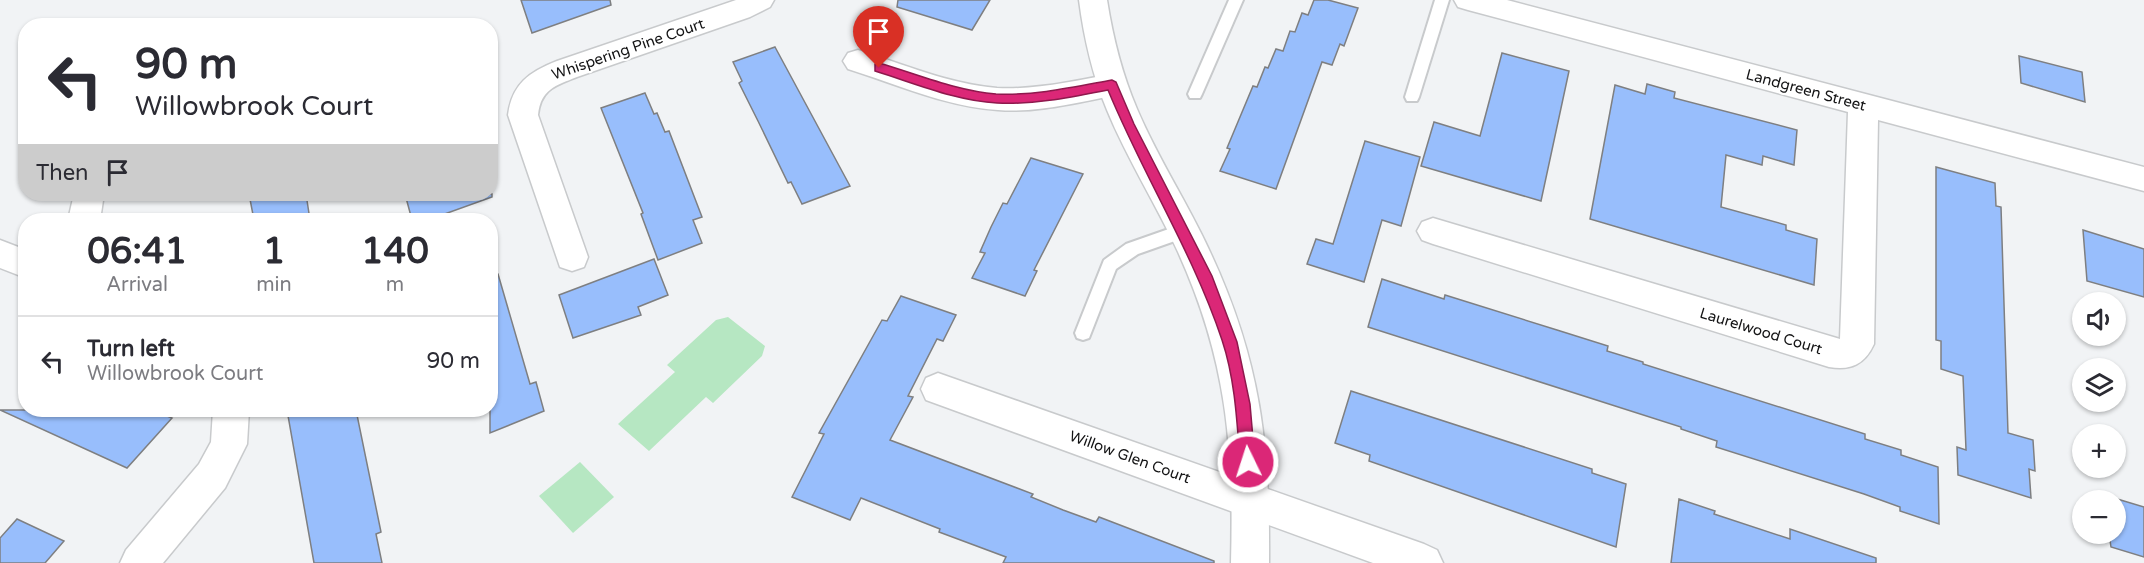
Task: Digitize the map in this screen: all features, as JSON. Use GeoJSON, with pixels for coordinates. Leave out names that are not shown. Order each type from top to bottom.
{"type":"FeatureCollection","features":[{"type":"Feature","properties":{"kind":"street","name":"Whispering Pine Court"},"geometry":{"type":"LineString","coordinates":[[572,257],[523,115],[524,99],[530,89],[544,79],[567,69],[740,10],[760,0]]}},
{"type":"Feature","properties":{"kind":"street"},"geometry":{"type":"LineString","coordinates":[[1093,0],[1098,42],[1112,85],[1128,124],[1205,276],[1230,342],[1243,404],[1251,501],[1250,563]]}},
{"type":"Feature","properties":{"kind":"street","name":"Landgreen Street"},"geometry":{"type":"LineString","coordinates":[[1468,0],[2144,179]]}},
{"type":"Feature","properties":{"kind":"street"},"geometry":{"type":"LineString","coordinates":[[858,62],[974,96],[998,99],[1054,95],[1112,85]]}},
{"type":"Feature","properties":{"kind":"street","name":"Laurelwood Court"},"geometry":{"type":"LineString","coordinates":[[1433,231],[1829,352],[1847,352],[1857,344],[1863,105]]}},
{"type":"Feature","properties":{"kind":"street"},"geometry":{"type":"LineString","coordinates":[[0,254],[18,261]]}},
{"type":"Feature","properties":{"kind":"street","name":"Willow Glen Court"},"geometry":{"type":"LineString","coordinates":[[938,389],[1424,563]]}},
{"type":"Feature","properties":{"kind":"street"},"geometry":{"type":"LineString","coordinates":[[139,563],[212,476],[229,444],[231,417]]}},
{"type":"Feature","properties":{"kind":"lane"},"geometry":{"type":"LineString","coordinates":[[1195,94],[1236,0]]}},
{"type":"Feature","properties":{"kind":"lane"},"geometry":{"type":"LineString","coordinates":[[1412,97],[1442,0]]}},
{"type":"Feature","properties":{"kind":"lane"},"geometry":{"type":"LineString","coordinates":[[1083,333],[1110,265],[1132,249],[1184,231]]}},
{"type":"Feature","properties":{"kind":"green space"},"geometry":{"type":"Polygon","coordinates":[[[728,317],[765,346],[762,356],[713,403],[706,397],[649,451],[618,424],[675,372],[667,365],[716,320],[728,317]]]}},
{"type":"Feature","properties":{"kind":"green space"},"geometry":{"type":"Polygon","coordinates":[[[580,462],[614,497],[573,533],[539,496],[580,462]]]}},
{"type":"Feature","properties":{"kind":"building"},"geometry":{"type":"Polygon","coordinates":[[[521,0],[610,0],[611,5],[532,33],[521,0]]]}},
{"type":"Feature","properties":{"kind":"building"},"geometry":{"type":"Polygon","coordinates":[[[898,0],[990,0],[972,30],[897,7],[898,0]]]}},
{"type":"Feature","properties":{"kind":"building"},"geometry":{"type":"Polygon","coordinates":[[[1314,0],[1328,0],[1358,8],[1344,46],[1340,44],[1332,65],[1322,62],[1276,189],[1220,171],[1253,86],[1257,87],[1276,49],[1283,51],[1290,31],[1295,32],[1302,13],[1308,15],[1314,0]]]}},
{"type":"Feature","properties":{"kind":"building"},"geometry":{"type":"Polygon","coordinates":[[[775,47],[850,186],[802,204],[791,182],[788,183],[739,83],[742,81],[733,62],[775,47]]]}},
{"type":"Feature","properties":{"kind":"building"},"geometry":{"type":"Polygon","coordinates":[[[1502,53],[1569,71],[1541,201],[1421,166],[1434,122],[1480,136],[1502,53]]]}},
{"type":"Feature","properties":{"kind":"building"},"geometry":{"type":"Polygon","coordinates":[[[2019,56],[2082,72],[2085,102],[2021,83],[2019,56]]]}},
{"type":"Feature","properties":{"kind":"building"},"geometry":{"type":"Polygon","coordinates":[[[1647,84],[1675,92],[1674,98],[1797,130],[1794,165],[1763,156],[1762,165],[1726,155],[1721,207],[1786,225],[1786,230],[1817,239],[1814,285],[1590,219],[1615,85],[1645,94],[1647,84]]]}},
{"type":"Feature","properties":{"kind":"building"},"geometry":{"type":"Polygon","coordinates":[[[645,93],[665,132],[669,131],[702,217],[693,220],[702,243],[658,260],[641,214],[643,213],[601,108],[645,93]]]}},
{"type":"Feature","properties":{"kind":"building"},"geometry":{"type":"Polygon","coordinates":[[[1365,141],[1420,157],[1401,226],[1382,220],[1364,282],[1307,264],[1316,239],[1333,244],[1365,141]]]}},
{"type":"Feature","properties":{"kind":"building"},"geometry":{"type":"Polygon","coordinates":[[[1031,158],[1083,174],[1034,270],[1037,271],[1025,296],[972,278],[985,253],[980,252],[991,227],[1003,203],[1007,204],[1031,158]]]}},
{"type":"Feature","properties":{"kind":"building"},"geometry":{"type":"Polygon","coordinates":[[[1936,167],[1995,183],[1996,206],[2001,207],[2008,433],[2033,440],[2035,471],[2029,469],[2031,498],[1958,475],[1957,447],[1966,450],[1963,376],[1941,369],[1941,341],[1936,340],[1936,167]]]}},
{"type":"Feature","properties":{"kind":"building"},"geometry":{"type":"Polygon","coordinates":[[[250,201],[307,201],[309,213],[253,213],[250,201]]]}},
{"type":"Feature","properties":{"kind":"building"},"geometry":{"type":"Polygon","coordinates":[[[407,201],[481,201],[447,213],[410,213],[407,201]]]}},
{"type":"Feature","properties":{"kind":"building"},"geometry":{"type":"Polygon","coordinates":[[[2083,230],[2144,249],[2144,297],[2087,281],[2083,230]]]}},
{"type":"Feature","properties":{"kind":"building"},"geometry":{"type":"Polygon","coordinates":[[[654,259],[668,295],[638,307],[641,315],[573,338],[559,295],[654,259]]]}},
{"type":"Feature","properties":{"kind":"building"},"geometry":{"type":"Polygon","coordinates":[[[498,274],[530,384],[536,382],[544,411],[490,433],[490,417],[498,417],[498,274]]]}},
{"type":"Feature","properties":{"kind":"building"},"geometry":{"type":"Polygon","coordinates":[[[1382,279],[1444,299],[1445,295],[1608,346],[1607,351],[1643,362],[1643,364],[1865,434],[1865,439],[1901,450],[1901,455],[1938,467],[1939,524],[1900,511],[1900,507],[1864,494],[1716,447],[1717,441],[1681,429],[1681,427],[1368,327],[1382,279]]]}},
{"type":"Feature","properties":{"kind":"building"},"geometry":{"type":"Polygon","coordinates":[[[901,296],[956,315],[943,341],[937,339],[908,396],[913,397],[890,440],[1033,494],[1031,497],[1063,510],[1096,522],[1099,517],[1214,561],[1214,563],[1003,563],[1006,557],[939,532],[940,529],[861,498],[850,520],[792,497],[824,434],[819,433],[882,320],[887,321],[901,296]]]}},
{"type":"Feature","properties":{"kind":"building"},"geometry":{"type":"Polygon","coordinates":[[[1351,391],[1592,469],[1592,473],[1626,484],[1616,547],[1369,461],[1370,455],[1335,443],[1351,391]]]}},
{"type":"Feature","properties":{"kind":"building"},"geometry":{"type":"Polygon","coordinates":[[[0,410],[18,410],[18,417],[172,418],[127,468],[0,410]]]}},
{"type":"Feature","properties":{"kind":"building"},"geometry":{"type":"Polygon","coordinates":[[[288,417],[357,417],[381,532],[376,534],[382,563],[314,563],[288,417]]]}},
{"type":"Feature","properties":{"kind":"building"},"geometry":{"type":"Polygon","coordinates":[[[1679,499],[1715,511],[1714,514],[1790,539],[1790,529],[1876,558],[1876,563],[1671,563],[1679,499]]]}},
{"type":"Feature","properties":{"kind":"building"},"geometry":{"type":"Polygon","coordinates":[[[2126,502],[2144,507],[2144,557],[2111,547],[2111,544],[2126,544],[2126,502]]]}},
{"type":"Feature","properties":{"kind":"building"},"geometry":{"type":"Polygon","coordinates":[[[17,519],[64,541],[45,563],[0,563],[0,538],[17,519]]]}},
{"type":"Feature","properties":{"kind":"route"},"geometry":{"type":"LineString","coordinates":[[879,68],[974,96],[998,99],[1026,99],[1112,85],[1128,124],[1205,276],[1230,342],[1243,404],[1248,462]]}}]}
